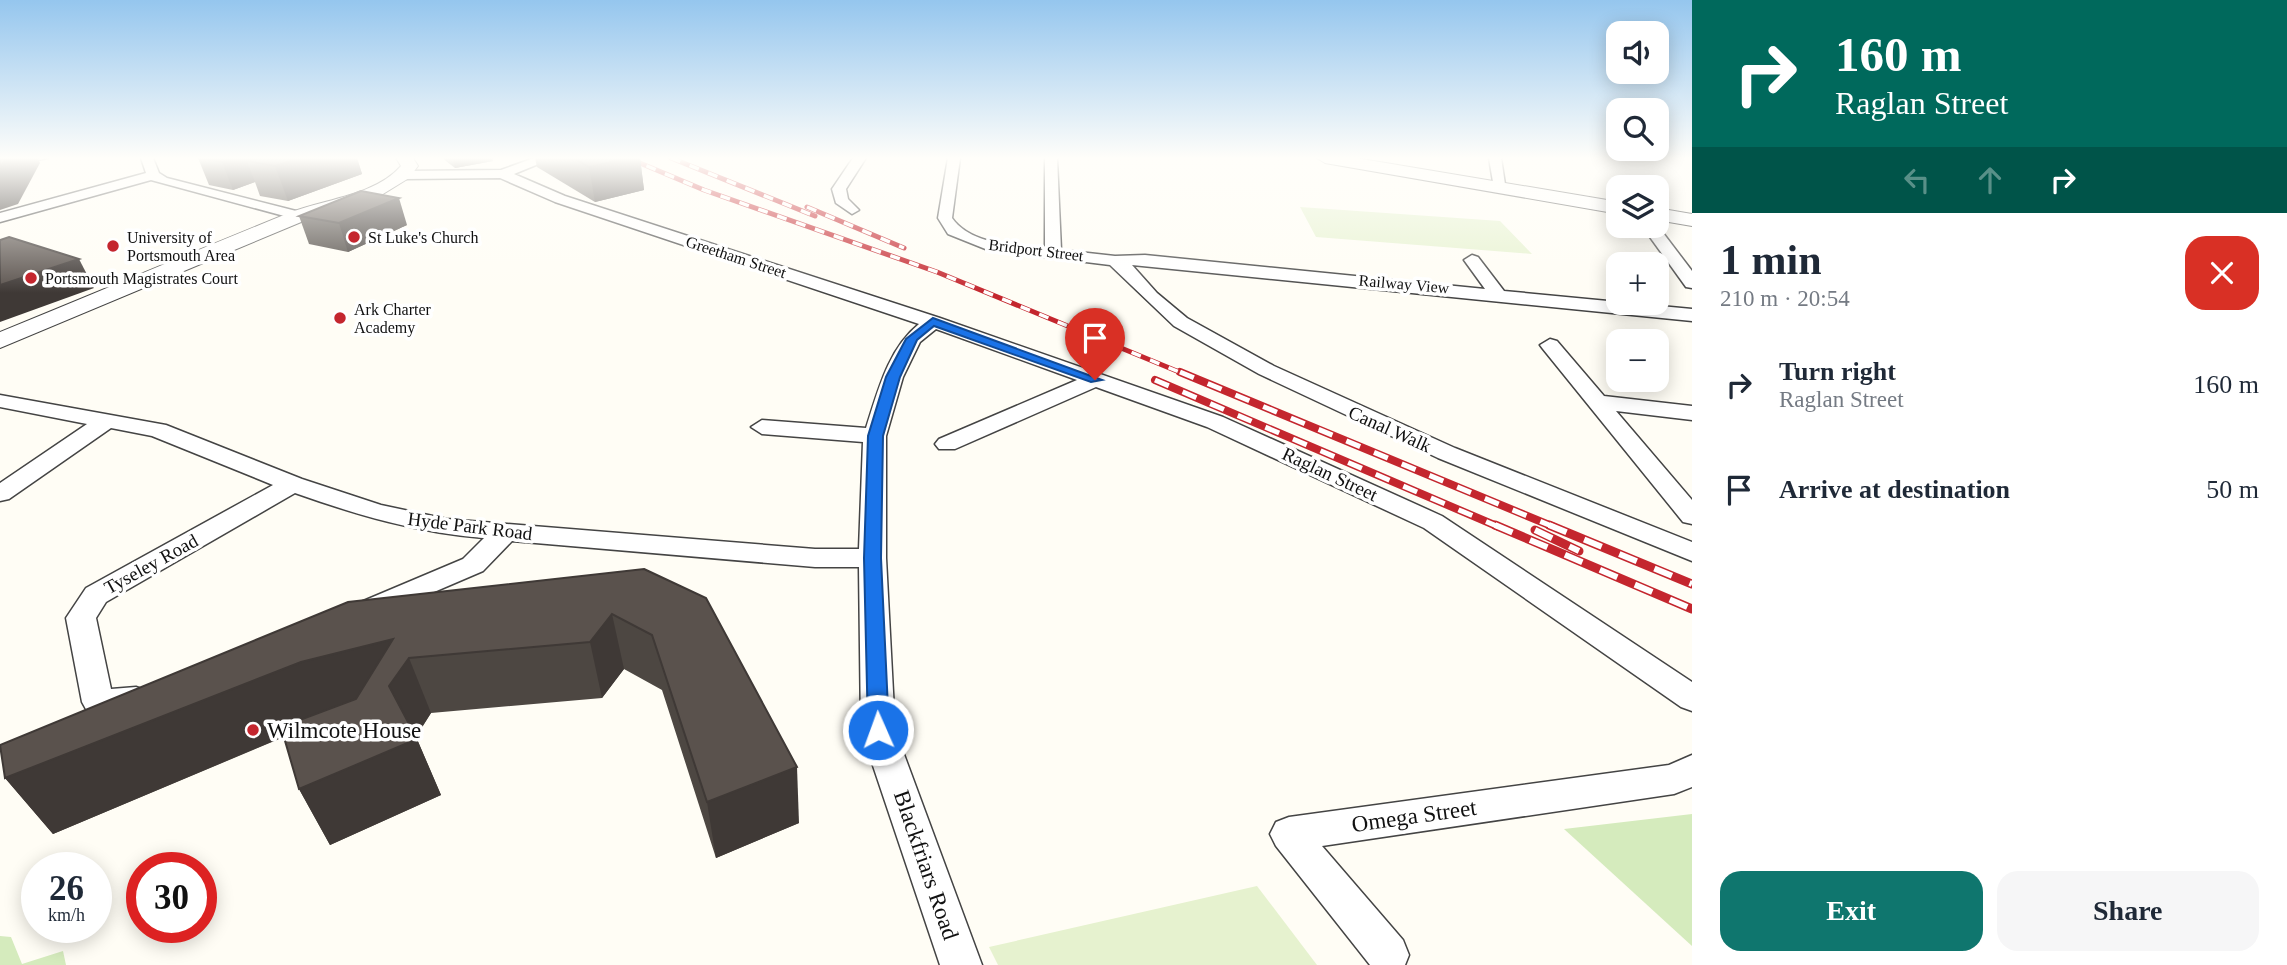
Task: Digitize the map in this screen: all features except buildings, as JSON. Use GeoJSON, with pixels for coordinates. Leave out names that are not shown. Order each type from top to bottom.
{"type":"FeatureCollection","features":[{"type":"Feature","properties":{"kind":"street"},"geometry":{"type":"LineString","coordinates":[[0,218],[53,203]]}},
{"type":"Feature","properties":{"kind":"street"},"geometry":{"type":"LineString","coordinates":[[251,203],[299,216]]}},
{"type":"Feature","properties":{"kind":"street"},"geometry":{"type":"LineString","coordinates":[[0,341],[299,216],[337,203]]}},
{"type":"Feature","properties":{"kind":"street","name":"Greetham Street"},"geometry":{"type":"LineString","coordinates":[[572,203],[933,322]]}},
{"type":"Feature","properties":{"kind":"street"},"geometry":{"type":"LineString","coordinates":[[845,203],[852,209]]}},
{"type":"Feature","properties":{"kind":"street","name":"Bridport Street"},"geometry":{"type":"LineString","coordinates":[[947,203],[947,228],[955,234],[993,247],[1115,261]]}},
{"type":"Feature","properties":{"kind":"street"},"geometry":{"type":"LineString","coordinates":[[1052,203],[1053,253]]}},
{"type":"Feature","properties":{"kind":"street"},"geometry":{"type":"LineString","coordinates":[[1669,216],[1692,220]]}},
{"type":"Feature","properties":{"kind":"street"},"geometry":{"type":"LineString","coordinates":[[1659,238],[1692,284]]}},
{"type":"Feature","properties":{"kind":"street","name":"Railway View"},"geometry":{"type":"LineString","coordinates":[[1115,261],[1145,260],[1497,293],[1692,315]]}},
{"type":"Feature","properties":{"kind":"street"},"geometry":{"type":"LineString","coordinates":[[1472,260],[1497,293]]}},
{"type":"Feature","properties":{"kind":"street","name":"Canal Walk"},"geometry":{"type":"LineString","coordinates":[[1115,261],[1126,267],[1154,300],[1195,331],[1318,396],[1434,449],[1692,552]]}},
{"type":"Feature","properties":{"kind":"street","name":"Raglan Street"},"geometry":{"type":"LineString","coordinates":[[933,322],[1215,422],[1433,522],[1692,698]]}},
{"type":"Feature","properties":{"kind":"street","name":"Blackfriars Road"},"geometry":{"type":"LineString","coordinates":[[933,322],[912,339],[893,377],[875,436],[873,558],[878,730],[961,965]]}},
{"type":"Feature","properties":{"kind":"street"},"geometry":{"type":"LineString","coordinates":[[1550,345],[1692,516]]}},
{"type":"Feature","properties":{"kind":"street"},"geometry":{"type":"LineString","coordinates":[[947,444],[1095,380]]}},
{"type":"Feature","properties":{"kind":"street","name":"Hyde Park Road"},"geometry":{"type":"LineString","coordinates":[[0,401],[158,430],[293,484],[375,512],[447,527],[816,558],[873,558]]}},
{"type":"Feature","properties":{"kind":"street"},"geometry":{"type":"LineString","coordinates":[[1596,402],[1692,413]]}},
{"type":"Feature","properties":{"kind":"street"},"geometry":{"type":"LineString","coordinates":[[0,494],[106,421]]}},
{"type":"Feature","properties":{"kind":"street"},"geometry":{"type":"LineString","coordinates":[[762,427],[875,436]]}},
{"type":"Feature","properties":{"kind":"street","name":"Tyseley Road"},"geometry":{"type":"LineString","coordinates":[[163,698],[98,702],[82,618],[96,595],[293,484]]}},
{"type":"Feature","properties":{"kind":"street"},"geometry":{"type":"LineString","coordinates":[[349,618],[473,565],[505,532]]}},
{"type":"Feature","properties":{"kind":"street","name":"Omega Street"},"geometry":{"type":"LineString","coordinates":[[1388,955],[1289,834],[1674,779],[1692,770]]}},
{"type":"Feature","properties":{"kind":"green space"},"geometry":{"type":"Polygon","coordinates":[[[1300,207],[1500,221],[1532,254],[1316,237],[1300,207]]]}},
{"type":"Feature","properties":{"kind":"green space"},"geometry":{"type":"Polygon","coordinates":[[[1692,814],[1692,946],[1564,829],[1692,814]]]}},
{"type":"Feature","properties":{"kind":"green space"},"geometry":{"type":"Polygon","coordinates":[[[1257,886],[1317,965],[998,965],[989,947],[1257,886]]]}},
{"type":"Feature","properties":{"kind":"green space"},"geometry":{"type":"Polygon","coordinates":[[[0,936],[11,937],[22,964],[63,951],[66,965],[0,965],[0,936]]]}},
{"type":"Feature","properties":{"kind":"railway"},"geometry":{"type":"LineString","coordinates":[[741,203],[937,272],[1184,374]]}},
{"type":"Feature","properties":{"kind":"railway"},"geometry":{"type":"LineString","coordinates":[[783,203],[815,216]]}},
{"type":"Feature","properties":{"kind":"railway"},"geometry":{"type":"LineString","coordinates":[[807,207],[904,248]]}},
{"type":"Feature","properties":{"kind":"railway"},"geometry":{"type":"LineString","coordinates":[[1180,372],[1554,527]]}},
{"type":"Feature","properties":{"kind":"railway"},"geometry":{"type":"LineString","coordinates":[[1155,380],[1499,527]]}},
{"type":"Feature","properties":{"kind":"railway"},"geometry":{"type":"LineString","coordinates":[[1495,525],[1692,609]]}},
{"type":"Feature","properties":{"kind":"railway"},"geometry":{"type":"LineString","coordinates":[[1549,525],[1692,584]]}},
{"type":"Feature","properties":{"kind":"railway"},"geometry":{"type":"LineString","coordinates":[[1535,530],[1579,551]]}},
{"type":"Feature","properties":{"kind":"place","name":"St Luke's Church"},"geometry":{"type":"Point","coordinates":[354,237]}},
{"type":"Feature","properties":{"kind":"place","name":"University of Portsmouth Area"},"geometry":{"type":"Point","coordinates":[113,246]}},
{"type":"Feature","properties":{"kind":"place","name":"Portsmouth Magistrates Court"},"geometry":{"type":"Point","coordinates":[31,278]}},
{"type":"Feature","properties":{"kind":"place","name":"Ark Charter Academy"},"geometry":{"type":"Point","coordinates":[340,318]}},
{"type":"Feature","properties":{"kind":"place","name":"Wilmcote House"},"geometry":{"type":"Point","coordinates":[253,730]}},
{"type":"Feature","properties":{"kind":"route"},"geometry":{"type":"LineString","coordinates":[[878,730],[873,558],[875,436],[877,422],[893,377],[912,339],[933,322],[1095,380]]}}]}
